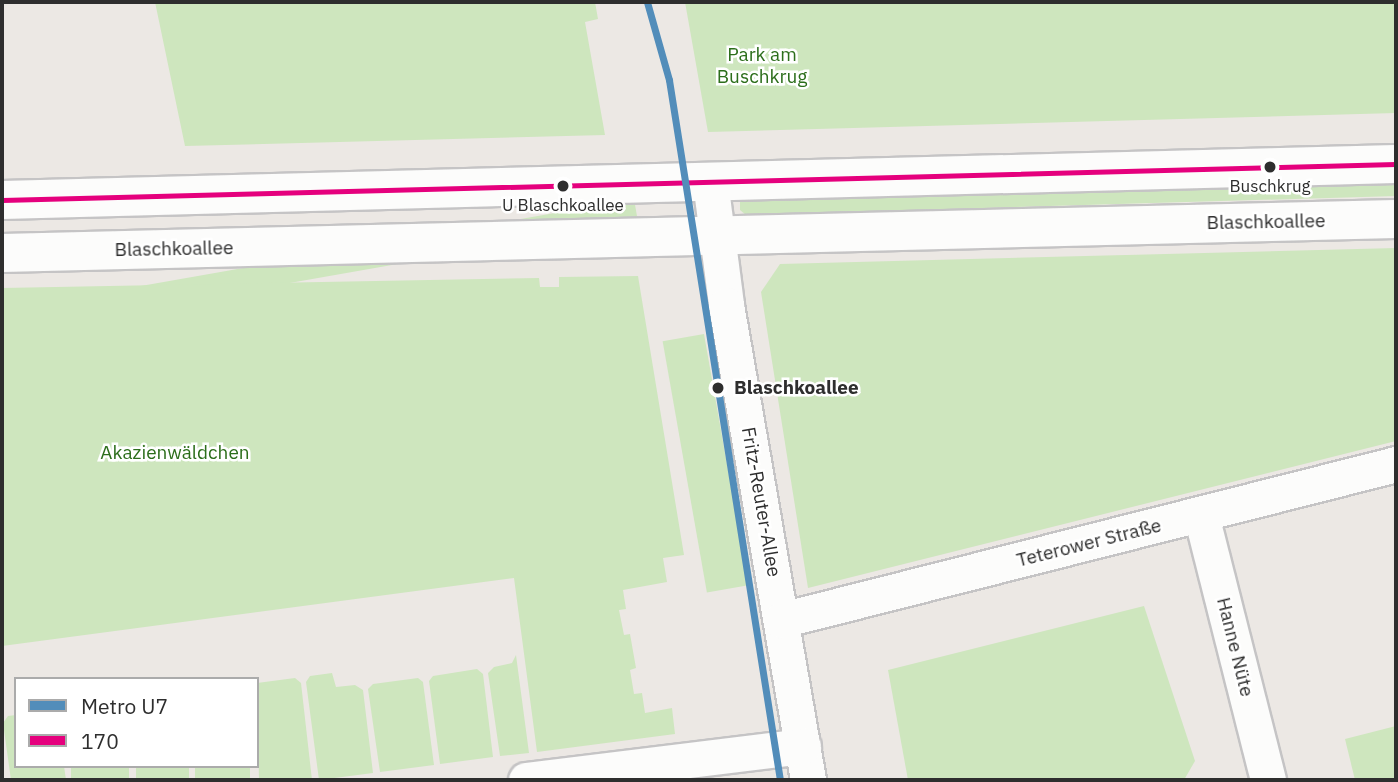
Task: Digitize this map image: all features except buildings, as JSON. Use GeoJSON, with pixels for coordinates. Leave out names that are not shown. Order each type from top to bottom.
{"type":"FeatureCollection","features":[{"type":"Feature","properties":{"kind":"main road"},"geometry":{"type":"LineString","coordinates":[[2,200],[1396,164]]}},
{"type":"Feature","properties":{"kind":"main road","name":"Blaschkoallee"},"geometry":{"type":"LineString","coordinates":[[2,253],[1396,219]]}},
{"type":"Feature","properties":{"kind":"street","name":"Fritz-Reuter-Allee"},"geometry":{"type":"LineString","coordinates":[[710,181],[726,305],[808,780]]}},
{"type":"Feature","properties":{"kind":"street","name":"Teterower Straße"},"geometry":{"type":"LineString","coordinates":[[781,620],[1396,464]]}},
{"type":"Feature","properties":{"kind":"street","name":"Hanne Nüte"},"geometry":{"type":"LineString","coordinates":[[1201,515],[1268,780]]}},
{"type":"Feature","properties":{"kind":"street"},"geometry":{"type":"LineString","coordinates":[[526,780],[803,746]]}},
{"type":"Feature","properties":{"kind":"green space"},"geometry":{"type":"Polygon","coordinates":[[[155,2],[595,2],[598,19],[585,22],[605,135],[185,146],[155,2]]]}},
{"type":"Feature","properties":{"kind":"green space","name":"Park am Buschkrug"},"geometry":{"type":"Polygon","coordinates":[[[685,2],[1396,2],[1396,113],[708,132],[685,2]]]}},
{"type":"Feature","properties":{"kind":"green space"},"geometry":{"type":"Polygon","coordinates":[[[1396,180],[1396,196],[746,215],[740,210],[740,198],[1396,180]]]}},
{"type":"Feature","properties":{"kind":"green space"},"geometry":{"type":"Polygon","coordinates":[[[634,199],[638,222],[16,331],[12,309],[634,199]]]}},
{"type":"Feature","properties":{"kind":"green space"},"geometry":{"type":"Polygon","coordinates":[[[1396,248],[1396,441],[808,588],[761,292],[780,264],[1396,248]]]}},
{"type":"Feature","properties":{"kind":"green space","name":"Akazienwäldchen"},"geometry":{"type":"Polygon","coordinates":[[[638,276],[684,555],[663,558],[667,582],[623,590],[626,609],[619,610],[624,635],[630,634],[636,668],[630,670],[634,694],[642,693],[645,713],[672,708],[675,734],[537,752],[514,578],[2,646],[2,288],[539,278],[540,287],[559,287],[559,277],[638,276]]]}},
{"type":"Feature","properties":{"kind":"green space"},"geometry":{"type":"Polygon","coordinates":[[[704,334],[748,585],[707,592],[663,341],[704,334]]]}},
{"type":"Feature","properties":{"kind":"green space"},"geometry":{"type":"Polygon","coordinates":[[[1144,606],[1195,761],[1184,780],[908,780],[888,670],[1144,606]]]}},
{"type":"Feature","properties":{"kind":"green space"},"geometry":{"type":"Polygon","coordinates":[[[516,655],[529,753],[500,756],[488,673],[494,667],[512,663],[516,655]]]}},
{"type":"Feature","properties":{"kind":"green space"},"geometry":{"type":"Polygon","coordinates":[[[477,669],[483,674],[493,757],[440,764],[429,681],[433,676],[477,669]]]}},
{"type":"Feature","properties":{"kind":"green space"},"geometry":{"type":"Polygon","coordinates":[[[332,673],[336,687],[355,685],[363,690],[373,773],[319,780],[306,682],[310,676],[332,673]]]}},
{"type":"Feature","properties":{"kind":"green space"},"geometry":{"type":"Polygon","coordinates":[[[295,678],[301,683],[312,780],[259,780],[259,683],[295,678]]]}},
{"type":"Feature","properties":{"kind":"green space"},"geometry":{"type":"Polygon","coordinates":[[[418,678],[423,682],[434,765],[380,772],[368,689],[373,684],[418,678]]]}},
{"type":"Feature","properties":{"kind":"green space"},"geometry":{"type":"Polygon","coordinates":[[[14,715],[14,768],[64,768],[66,780],[11,780],[3,723],[8,716],[14,715]]]}},
{"type":"Feature","properties":{"kind":"green space"},"geometry":{"type":"Polygon","coordinates":[[[1396,726],[1396,780],[1355,780],[1345,739],[1396,726]]]}},
{"type":"Feature","properties":{"kind":"green space"},"geometry":{"type":"Polygon","coordinates":[[[71,768],[129,768],[129,780],[71,780],[71,768]]]}},
{"type":"Feature","properties":{"kind":"green space"},"geometry":{"type":"Polygon","coordinates":[[[136,768],[189,768],[189,780],[136,780],[136,768]]]}},
{"type":"Feature","properties":{"kind":"green space"},"geometry":{"type":"Polygon","coordinates":[[[195,768],[250,768],[250,780],[195,780],[195,768]]]}},
{"type":"Feature","properties":{"kind":"metro line","name":"U7"},"geometry":{"type":"LineString","coordinates":[[647,2],[669,80],[780,780]]}},
{"type":"Feature","properties":{"kind":"transit line","name":"170"},"geometry":{"type":"LineString","coordinates":[[2,200],[1396,164]]}},
{"type":"Feature","properties":{"kind":"place","name":"Buschkrug"},"geometry":{"type":"Point","coordinates":[1270,167]}},
{"type":"Feature","properties":{"kind":"place","name":"U Blaschkoallee"},"geometry":{"type":"Point","coordinates":[563,186]}},
{"type":"Feature","properties":{"kind":"place","name":"Blaschkoallee"},"geometry":{"type":"Point","coordinates":[718,388]}}]}
